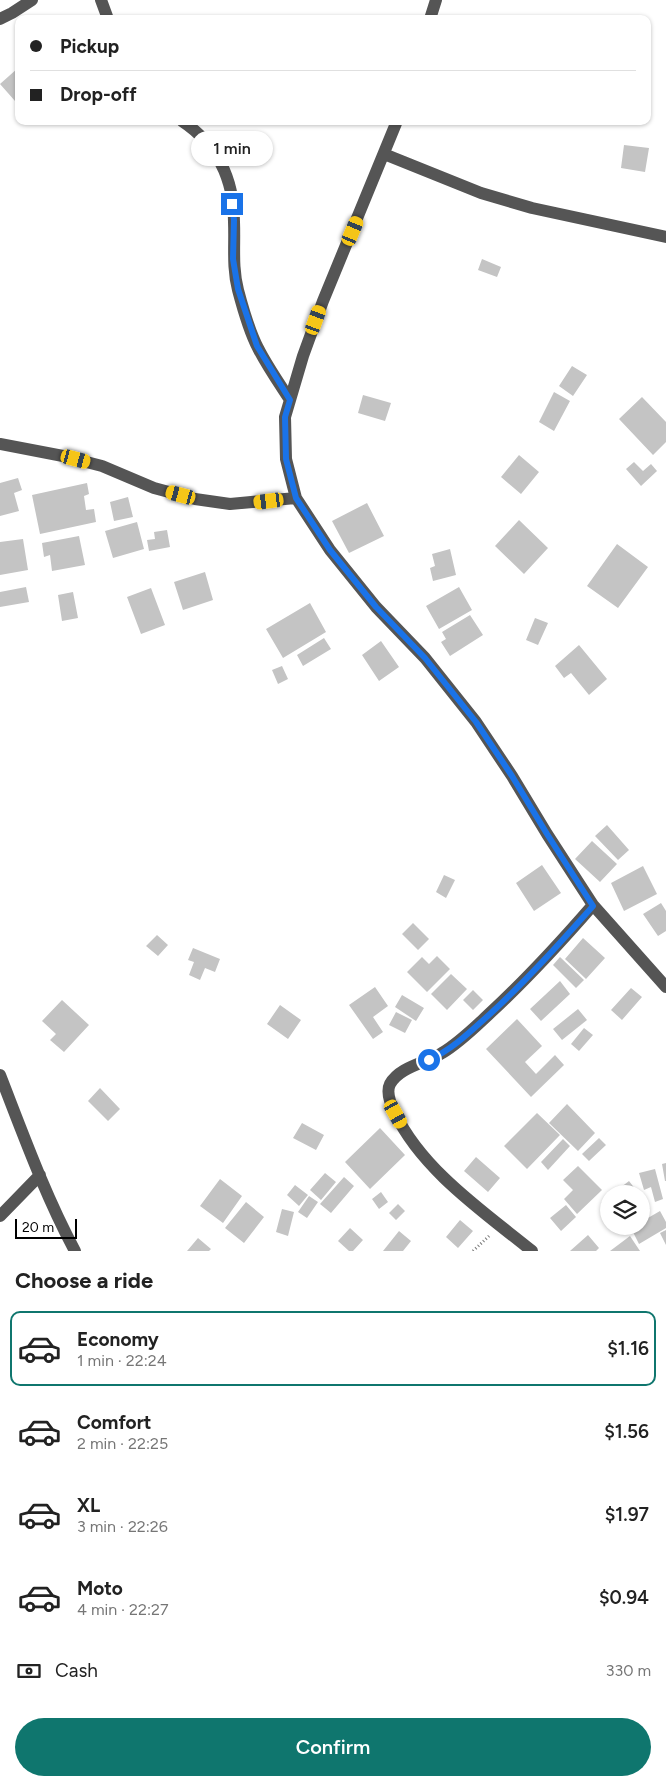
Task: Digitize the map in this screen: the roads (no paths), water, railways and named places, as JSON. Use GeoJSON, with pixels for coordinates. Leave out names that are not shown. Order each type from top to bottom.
{"type":"FeatureCollection","features":[{"type":"Feature","properties":{"kind":"street"},"geometry":{"type":"LineString","coordinates":[[0,19],[32,0]]}},
{"type":"Feature","properties":{"kind":"street"},"geometry":{"type":"LineString","coordinates":[[101,0],[107,15]]}},
{"type":"Feature","properties":{"kind":"street"},"geometry":{"type":"LineString","coordinates":[[431,15],[436,0]]}},
{"type":"Feature","properties":{"kind":"street"},"geometry":{"type":"LineString","coordinates":[[188,125],[208,142],[223,166],[230,188],[234,220],[233,259],[238,289],[257,346],[290,400]]}},
{"type":"Feature","properties":{"kind":"street"},"geometry":{"type":"LineString","coordinates":[[395,125],[323,301],[303,356],[285,417],[286,459],[296,498],[330,550],[376,607],[425,658],[476,722],[593,906],[666,987]]}},
{"type":"Feature","properties":{"kind":"street"},"geometry":{"type":"LineString","coordinates":[[384,154],[481,193],[532,208],[666,237]]}},
{"type":"Feature","properties":{"kind":"street"},"geometry":{"type":"LineString","coordinates":[[0,444],[63,456],[102,466],[154,488],[195,499],[230,504],[296,498]]}},
{"type":"Feature","properties":{"kind":"street"},"geometry":{"type":"LineString","coordinates":[[532,1251],[469,1200],[410,1141],[390,1102],[390,1084],[404,1071],[442,1054],[464,1038],[550,954],[593,906]]}},
{"type":"Feature","properties":{"kind":"street"},"geometry":{"type":"LineString","coordinates":[[0,1075],[62,1228],[75,1251]]}},
{"type":"Feature","properties":{"kind":"street"},"geometry":{"type":"LineString","coordinates":[[0,1216],[40,1175]]}}]}
